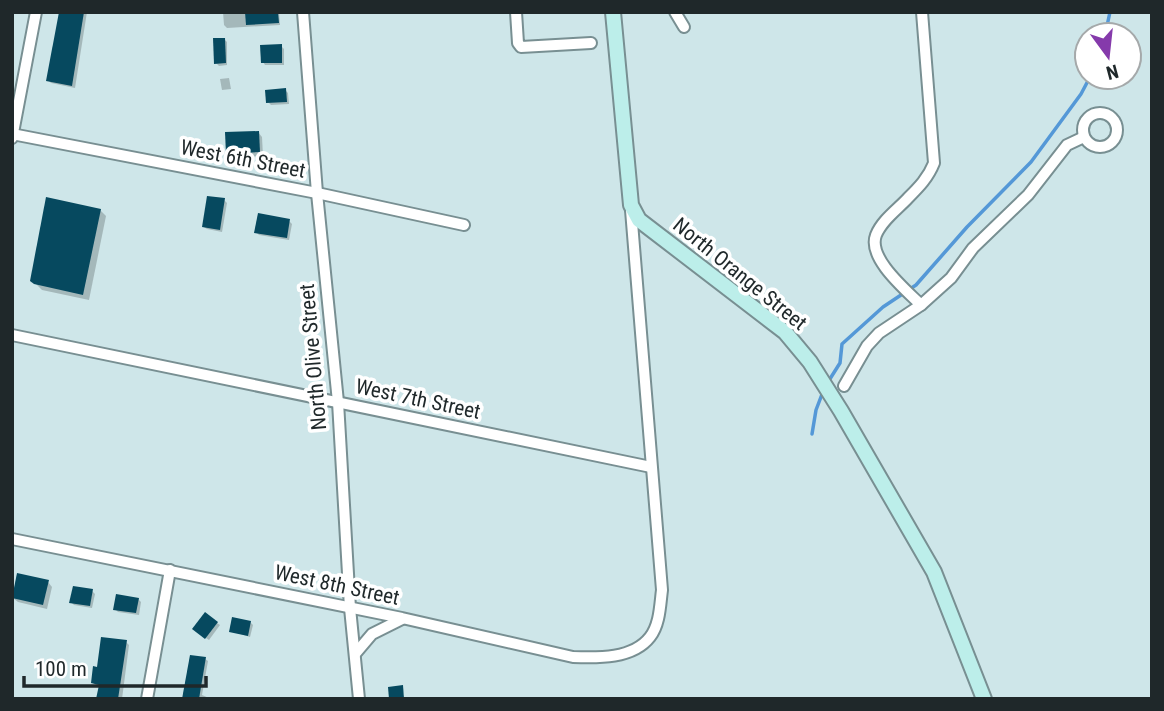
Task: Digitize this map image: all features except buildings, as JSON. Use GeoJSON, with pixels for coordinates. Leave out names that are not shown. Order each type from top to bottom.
{"type":"FeatureCollection","features":[{"type":"Feature","properties":{"kind":"street"},"geometry":{"type":"LineString","coordinates":[[13,136],[36,12]]}},
{"type":"Feature","properties":{"kind":"street","name":"North Olive Street"},"geometry":{"type":"LineString","coordinates":[[303,12],[317,193],[338,402],[350,608],[359,699]]}},
{"type":"Feature","properties":{"kind":"street"},"geometry":{"type":"LineString","coordinates":[[516,12],[519,43],[522,47],[591,43]]}},
{"type":"Feature","properties":{"kind":"street"},"geometry":{"type":"LineString","coordinates":[[613,12],[651,467]]}},
{"type":"Feature","properties":{"kind":"street"},"geometry":{"type":"LineString","coordinates":[[675,12],[684,27]]}},
{"type":"Feature","properties":{"kind":"street"},"geometry":{"type":"LineString","coordinates":[[921,305],[881,262],[875,250],[875,237],[884,222],[929,176],[934,163],[922,12]]}},
{"type":"Feature","properties":{"kind":"street","name":"West 6th Street"},"geometry":{"type":"LineString","coordinates":[[13,136],[317,193],[464,225]]}},
{"type":"Feature","properties":{"kind":"street"},"geometry":{"type":"LineString","coordinates":[[845,386],[867,346],[879,333],[921,305],[951,278],[974,248],[1028,195],[1067,145],[1084,137]]}},
{"type":"Feature","properties":{"kind":"street","name":"North Orange Street"},"geometry":{"type":"LineString","coordinates":[[631,205],[639,220],[785,332],[810,362],[934,572],[984,699]]}},
{"type":"Feature","properties":{"kind":"street","name":"West 7th Street"},"geometry":{"type":"LineString","coordinates":[[12,335],[651,467]]}},
{"type":"Feature","properties":{"kind":"street","name":"West 8th Street"},"geometry":{"type":"LineString","coordinates":[[12,539],[402,618],[573,657],[600,658],[630,652],[650,638],[659,616],[662,590],[651,467]]}},
{"type":"Feature","properties":{"kind":"street"},"geometry":{"type":"LineString","coordinates":[[147,699],[170,570]]}},
{"type":"Feature","properties":{"kind":"street"},"geometry":{"type":"LineString","coordinates":[[355,654],[372,634],[402,618]]}},
{"type":"Feature","properties":{"kind":"waterway"},"geometry":{"type":"LineString","coordinates":[[1108,21],[1110,12]]}},
{"type":"Feature","properties":{"kind":"waterway"},"geometry":{"type":"LineString","coordinates":[[828,382],[840,363],[842,344],[883,307],[916,285],[967,227],[1031,162],[1083,91]]}},
{"type":"Feature","properties":{"kind":"waterway"},"geometry":{"type":"LineString","coordinates":[[812,434],[816,410],[824,389]]}}]}
